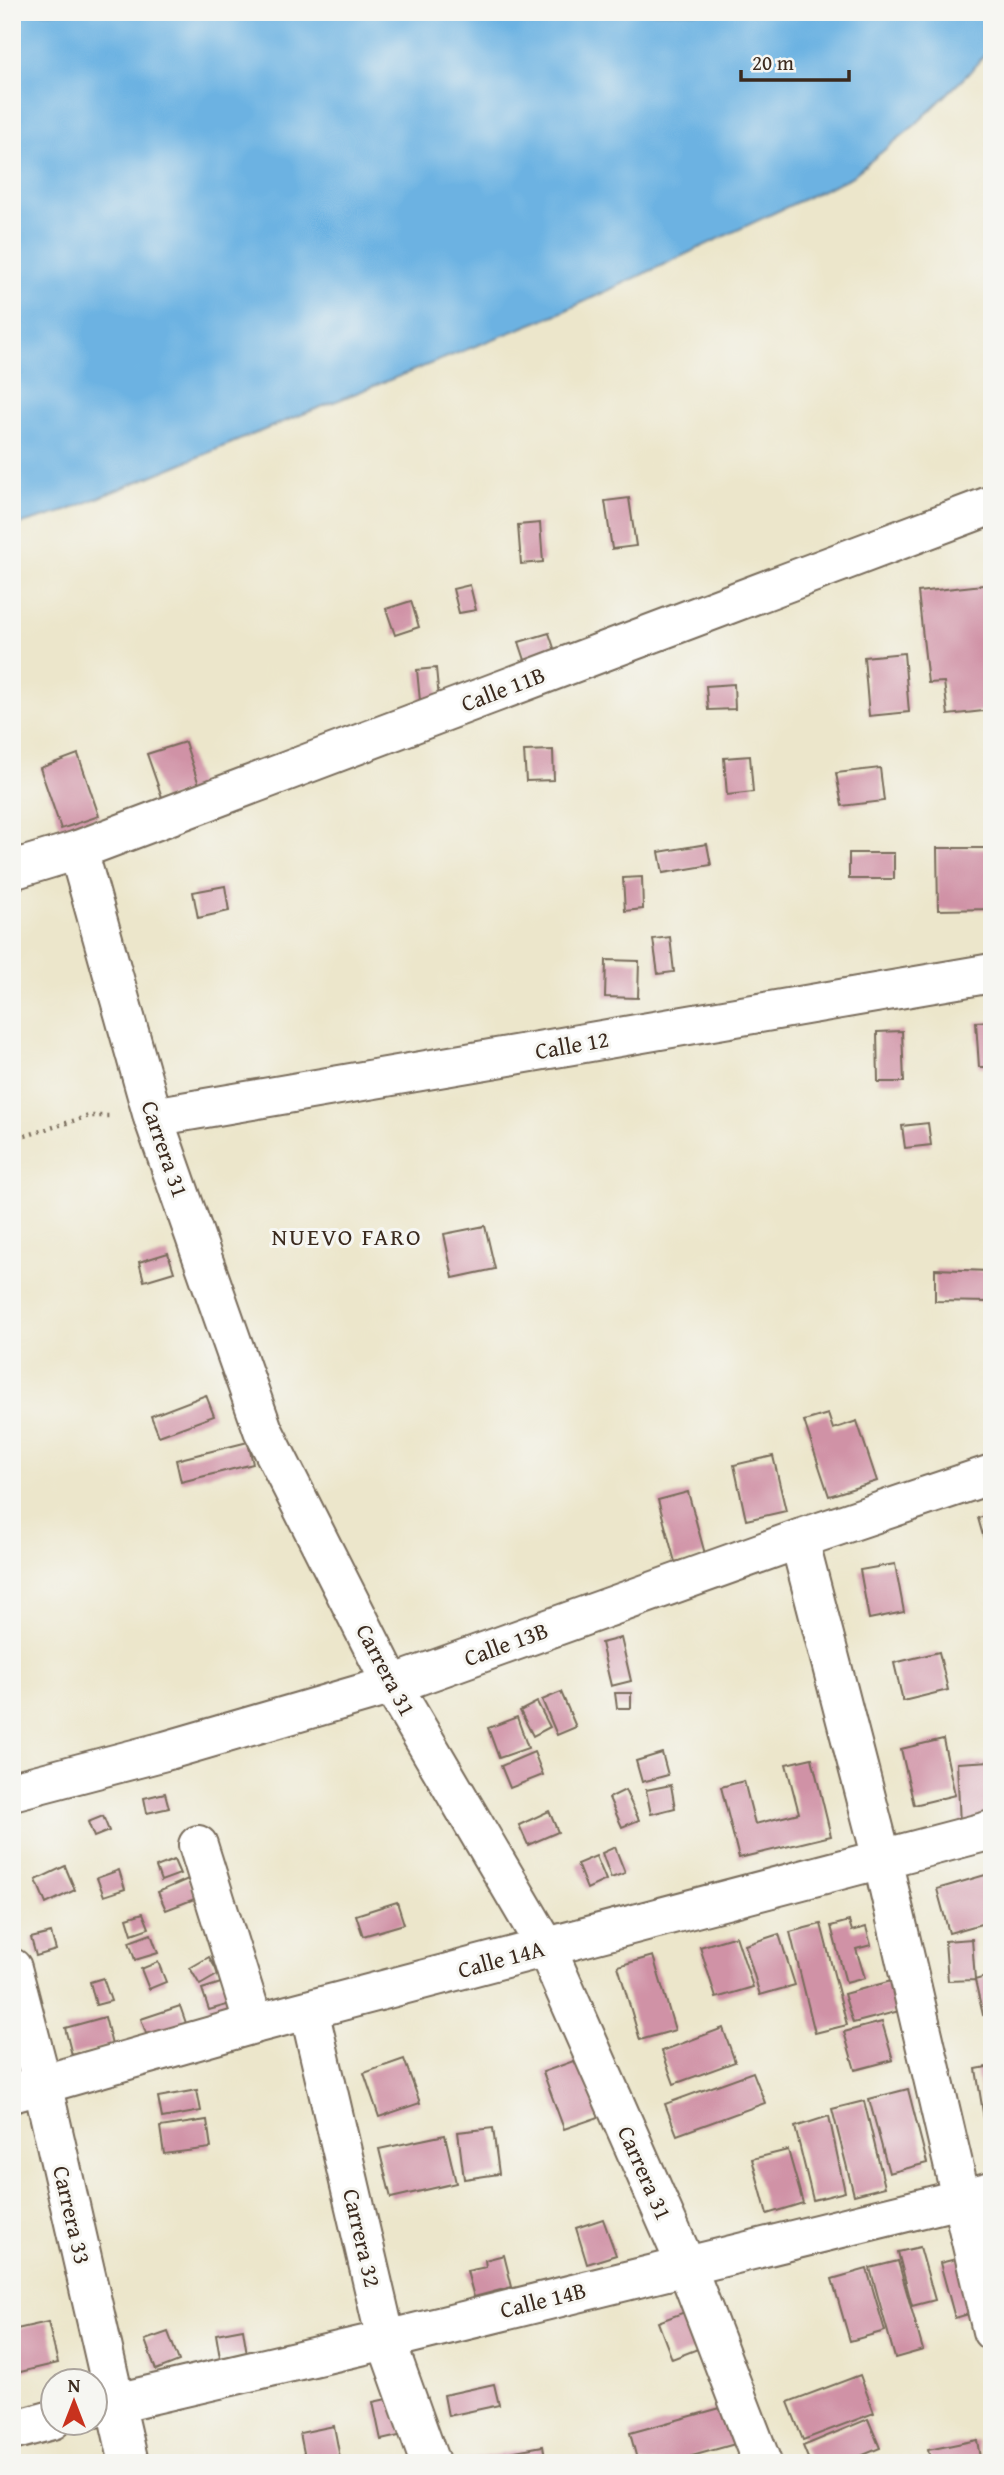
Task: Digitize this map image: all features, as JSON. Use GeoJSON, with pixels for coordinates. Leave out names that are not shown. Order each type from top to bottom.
{"type":"FeatureCollection","features":[{"type":"Feature","properties":{"kind":"street","name":"Calle 11B"},"geometry":{"type":"LineString","coordinates":[[12,870],[78,850],[992,505]]}},
{"type":"Feature","properties":{"kind":"street","name":"Carrera 31"},"geometry":{"type":"LineString","coordinates":[[78,850],[153,1117],[263,1430],[392,1685],[546,1947],[685,2265],[762,2463]]}},
{"type":"Feature","properties":{"kind":"street","name":"Calle 12"},"geometry":{"type":"LineString","coordinates":[[153,1117],[992,973]]}},
{"type":"Feature","properties":{"kind":"street","name":"Calle 13B"},"geometry":{"type":"LineString","coordinates":[[12,1791],[165,1751],[392,1685],[799,1539],[992,1474]]}},
{"type":"Feature","properties":{"kind":"street"},"geometry":{"type":"LineString","coordinates":[[799,1539],[882,1859],[977,2195],[992,2331]]}},
{"type":"Feature","properties":{"kind":"street","name":"Calle 14A"},"geometry":{"type":"LineString","coordinates":[[27,2088],[254,2024],[992,1830]]}},
{"type":"Feature","properties":{"kind":"street"},"geometry":{"type":"LineString","coordinates":[[198,1844],[254,2024]]}},
{"type":"Feature","properties":{"kind":"street","name":"Carrera 33"},"geometry":{"type":"LineString","coordinates":[[12,1968],[27,2088],[95,2366]]}},
{"type":"Feature","properties":{"kind":"street","name":"Carrera 32"},"geometry":{"type":"LineString","coordinates":[[309,2010],[386,2340],[430,2463]]}},
{"type":"Feature","properties":{"kind":"street","name":"Calle 14B"},"geometry":{"type":"LineString","coordinates":[[108,2404],[386,2340],[977,2195]]}},
{"type":"Feature","properties":{"kind":"street","name":"Carrera 33"},"geometry":{"type":"LineString","coordinates":[[108,2412],[129,2463]]}},
{"type":"Feature","properties":{"kind":"street"},"geometry":{"type":"LineString","coordinates":[[12,2431],[38,2424]]}},
{"type":"Feature","properties":{"kind":"path"},"geometry":{"type":"LineString","coordinates":[[12,1140],[89,1116],[153,1117]]}},
{"type":"Feature","properties":{"kind":"water"},"geometry":{"type":"Polygon","coordinates":[[[12,12],[992,12],[992,46],[971,71],[915,125],[851,177],[562,312],[66,511],[12,527],[12,12]]]}},
{"type":"Feature","properties":{"kind":"building"},"geometry":{"type":"Polygon","coordinates":[[[629,498],[636,546],[612,549],[605,501],[629,498]]]}},
{"type":"Feature","properties":{"kind":"building"},"geometry":{"type":"Polygon","coordinates":[[[540,523],[543,562],[521,564],[518,525],[540,523]]]}},
{"type":"Feature","properties":{"kind":"building"},"geometry":{"type":"Polygon","coordinates":[[[992,584],[992,710],[948,715],[944,682],[928,683],[918,592],[992,584]]]}},
{"type":"Feature","properties":{"kind":"building"},"geometry":{"type":"Polygon","coordinates":[[[470,585],[476,610],[459,613],[453,589],[470,585]]]}},
{"type":"Feature","properties":{"kind":"building"},"geometry":{"type":"Polygon","coordinates":[[[411,601],[419,627],[395,635],[386,609],[411,601]]]}},
{"type":"Feature","properties":{"kind":"building"},"geometry":{"type":"Polygon","coordinates":[[[549,633],[557,657],[527,666],[519,642],[549,633]]]}},
{"type":"Feature","properties":{"kind":"building"},"geometry":{"type":"Polygon","coordinates":[[[904,653],[909,712],[869,716],[864,657],[904,653]]]}},
{"type":"Feature","properties":{"kind":"building"},"geometry":{"type":"Polygon","coordinates":[[[436,668],[439,699],[420,701],[417,670],[436,668]]]}},
{"type":"Feature","properties":{"kind":"building"},"geometry":{"type":"Polygon","coordinates":[[[734,684],[735,709],[708,710],[706,686],[734,684]]]}},
{"type":"Feature","properties":{"kind":"building"},"geometry":{"type":"Polygon","coordinates":[[[185,742],[200,788],[163,800],[147,754],[185,742]]]}},
{"type":"Feature","properties":{"kind":"building"},"geometry":{"type":"Polygon","coordinates":[[[553,750],[554,780],[526,781],[524,751],[553,750]]]}},
{"type":"Feature","properties":{"kind":"building"},"geometry":{"type":"Polygon","coordinates":[[[78,754],[99,816],[61,829],[40,768],[78,754]]]}},
{"type":"Feature","properties":{"kind":"building"},"geometry":{"type":"Polygon","coordinates":[[[750,756],[753,792],[727,795],[724,758],[750,756]]]}},
{"type":"Feature","properties":{"kind":"building"},"geometry":{"type":"Polygon","coordinates":[[[880,768],[884,801],[842,806],[836,773],[880,768]]]}},
{"type":"Feature","properties":{"kind":"building"},"geometry":{"type":"Polygon","coordinates":[[[707,844],[711,865],[663,873],[659,852],[707,844]]]}},
{"type":"Feature","properties":{"kind":"building"},"geometry":{"type":"Polygon","coordinates":[[[937,848],[992,848],[992,909],[938,910],[937,848]]]}},
{"type":"Feature","properties":{"kind":"building"},"geometry":{"type":"Polygon","coordinates":[[[849,853],[894,853],[894,879],[849,879],[849,853]]]}},
{"type":"Feature","properties":{"kind":"building"},"geometry":{"type":"Polygon","coordinates":[[[642,877],[643,909],[625,911],[623,878],[642,877]]]}},
{"type":"Feature","properties":{"kind":"building"},"geometry":{"type":"Polygon","coordinates":[[[225,886],[229,911],[198,918],[193,892],[225,886]]]}},
{"type":"Feature","properties":{"kind":"building"},"geometry":{"type":"Polygon","coordinates":[[[670,937],[674,972],[658,974],[653,939],[670,937]]]}},
{"type":"Feature","properties":{"kind":"building"},"geometry":{"type":"Polygon","coordinates":[[[606,960],[639,961],[638,998],[605,997],[606,960]]]}},
{"type":"Feature","properties":{"kind":"building"},"geometry":{"type":"Polygon","coordinates":[[[992,1021],[992,1067],[979,1067],[976,1022],[992,1021]]]}},
{"type":"Feature","properties":{"kind":"building"},"geometry":{"type":"Polygon","coordinates":[[[902,1031],[904,1082],[878,1082],[877,1032],[902,1031]]]}},
{"type":"Feature","properties":{"kind":"building"},"geometry":{"type":"Polygon","coordinates":[[[928,1123],[931,1145],[905,1148],[902,1126],[928,1123]]]}},
{"type":"Feature","properties":{"kind":"building"},"geometry":{"type":"Polygon","coordinates":[[[485,1226],[495,1269],[453,1278],[444,1234],[485,1226]]]}},
{"type":"Feature","properties":{"kind":"building"},"geometry":{"type":"Polygon","coordinates":[[[168,1253],[174,1272],[144,1281],[139,1262],[168,1253]]]}},
{"type":"Feature","properties":{"kind":"building"},"geometry":{"type":"Polygon","coordinates":[[[935,1269],[989,1271],[989,1302],[935,1301],[935,1269]]]}},
{"type":"Feature","properties":{"kind":"building"},"geometry":{"type":"Polygon","coordinates":[[[206,1395],[214,1416],[159,1436],[151,1416],[206,1395]]]}},
{"type":"Feature","properties":{"kind":"building"},"geometry":{"type":"Polygon","coordinates":[[[828,1414],[833,1429],[857,1421],[877,1481],[829,1496],[804,1421],[828,1414]]]}},
{"type":"Feature","properties":{"kind":"building"},"geometry":{"type":"Polygon","coordinates":[[[248,1442],[253,1464],[181,1482],[176,1460],[248,1442]]]}},
{"type":"Feature","properties":{"kind":"building"},"geometry":{"type":"Polygon","coordinates":[[[773,1456],[786,1511],[746,1520],[734,1465],[773,1456]]]}},
{"type":"Feature","properties":{"kind":"building"},"geometry":{"type":"Polygon","coordinates":[[[688,1492],[705,1554],[675,1562],[658,1500],[688,1492]]]}},
{"type":"Feature","properties":{"kind":"building"},"geometry":{"type":"Polygon","coordinates":[[[992,1514],[992,1564],[991,1564],[978,1518],[992,1514]]]}},
{"type":"Feature","properties":{"kind":"building"},"geometry":{"type":"Polygon","coordinates":[[[895,1564],[904,1612],[869,1619],[860,1570],[895,1564]]]}},
{"type":"Feature","properties":{"kind":"building"},"geometry":{"type":"Polygon","coordinates":[[[621,1638],[631,1681],[611,1686],[601,1643],[621,1638]]]}},
{"type":"Feature","properties":{"kind":"building"},"geometry":{"type":"Polygon","coordinates":[[[939,1652],[948,1690],[903,1701],[894,1663],[939,1652]]]}},
{"type":"Feature","properties":{"kind":"building"},"geometry":{"type":"Polygon","coordinates":[[[561,1692],[576,1727],[557,1735],[542,1700],[561,1692]]]}},
{"type":"Feature","properties":{"kind":"building"},"geometry":{"type":"Polygon","coordinates":[[[615,1693],[631,1693],[631,1708],[617,1708],[615,1693]]]}},
{"type":"Feature","properties":{"kind":"building"},"geometry":{"type":"Polygon","coordinates":[[[537,1702],[550,1727],[533,1736],[520,1711],[537,1702]]]}},
{"type":"Feature","properties":{"kind":"building"},"geometry":{"type":"Polygon","coordinates":[[[517,1717],[528,1748],[499,1758],[488,1728],[517,1717]]]}},
{"type":"Feature","properties":{"kind":"building"},"geometry":{"type":"Polygon","coordinates":[[[943,1739],[955,1795],[914,1805],[901,1749],[943,1739]]]}},
{"type":"Feature","properties":{"kind":"building"},"geometry":{"type":"Polygon","coordinates":[[[534,1752],[543,1775],[510,1788],[501,1766],[534,1752]]]}},
{"type":"Feature","properties":{"kind":"building"},"geometry":{"type":"Polygon","coordinates":[[[662,1753],[668,1775],[642,1782],[636,1761],[662,1753]]]}},
{"type":"Feature","properties":{"kind":"building"},"geometry":{"type":"Polygon","coordinates":[[[812,1758],[831,1836],[739,1858],[721,1787],[744,1781],[755,1824],[799,1813],[786,1764],[812,1758]]]}},
{"type":"Feature","properties":{"kind":"building"},"geometry":{"type":"Polygon","coordinates":[[[991,1761],[992,1822],[960,1824],[957,1763],[991,1761]]]}},
{"type":"Feature","properties":{"kind":"building"},"geometry":{"type":"Polygon","coordinates":[[[671,1785],[675,1808],[651,1814],[646,1790],[671,1785]]]}},
{"type":"Feature","properties":{"kind":"building"},"geometry":{"type":"Polygon","coordinates":[[[625,1790],[639,1820],[622,1827],[609,1798],[625,1790]]]}},
{"type":"Feature","properties":{"kind":"building"},"geometry":{"type":"Polygon","coordinates":[[[165,1793],[169,1808],[147,1813],[144,1798],[165,1793]]]}},
{"type":"Feature","properties":{"kind":"building"},"geometry":{"type":"Polygon","coordinates":[[[549,1811],[558,1832],[528,1845],[519,1825],[549,1811]]]}},
{"type":"Feature","properties":{"kind":"building"},"geometry":{"type":"Polygon","coordinates":[[[103,1816],[109,1831],[94,1837],[88,1822],[103,1816]]]}},
{"type":"Feature","properties":{"kind":"building"},"geometry":{"type":"Polygon","coordinates":[[[615,1847],[625,1873],[611,1878],[602,1853],[615,1847]]]}},
{"type":"Feature","properties":{"kind":"building"},"geometry":{"type":"Polygon","coordinates":[[[596,1856],[606,1880],[587,1889],[577,1864],[596,1856]]]}},
{"type":"Feature","properties":{"kind":"building"},"geometry":{"type":"Polygon","coordinates":[[[174,1860],[180,1874],[161,1881],[156,1867],[174,1860]]]}},
{"type":"Feature","properties":{"kind":"building"},"geometry":{"type":"Polygon","coordinates":[[[65,1866],[75,1890],[46,1904],[36,1880],[65,1866]]]}},
{"type":"Feature","properties":{"kind":"building"},"geometry":{"type":"Polygon","coordinates":[[[119,1870],[125,1889],[104,1896],[97,1878],[119,1870]]]}},
{"type":"Feature","properties":{"kind":"building"},"geometry":{"type":"Polygon","coordinates":[[[992,1873],[992,1921],[949,1933],[937,1889],[992,1873]]]}},
{"type":"Feature","properties":{"kind":"building"},"geometry":{"type":"Polygon","coordinates":[[[188,1879],[197,1898],[166,1910],[158,1892],[188,1879]]]}},
{"type":"Feature","properties":{"kind":"building"},"geometry":{"type":"Polygon","coordinates":[[[397,1902],[404,1924],[363,1936],[356,1915],[397,1902]]]}},
{"type":"Feature","properties":{"kind":"building"},"geometry":{"type":"Polygon","coordinates":[[[143,1913],[149,1928],[132,1934],[127,1918],[143,1913]]]}},
{"type":"Feature","properties":{"kind":"building"},"geometry":{"type":"Polygon","coordinates":[[[849,1921],[852,1931],[866,1927],[871,1945],[856,1949],[865,1978],[846,1983],[831,1926],[849,1921]]]}},
{"type":"Feature","properties":{"kind":"building"},"geometry":{"type":"Polygon","coordinates":[[[821,1924],[847,2025],[815,2033],[790,1932],[821,1924]]]}},
{"type":"Feature","properties":{"kind":"building"},"geometry":{"type":"Polygon","coordinates":[[[51,1933],[56,1950],[36,1956],[31,1938],[51,1933]]]}},
{"type":"Feature","properties":{"kind":"building"},"geometry":{"type":"Polygon","coordinates":[[[151,1934],[158,1953],[135,1960],[129,1942],[151,1934]]]}},
{"type":"Feature","properties":{"kind":"building"},"geometry":{"type":"Polygon","coordinates":[[[779,1934],[795,1985],[760,1995],[745,1945],[779,1934]]]}},
{"type":"Feature","properties":{"kind":"building"},"geometry":{"type":"Polygon","coordinates":[[[736,1936],[753,1987],[716,1998],[700,1947],[736,1936]]]}},
{"type":"Feature","properties":{"kind":"building"},"geometry":{"type":"Polygon","coordinates":[[[972,1939],[975,1980],[948,1981],[945,1941],[972,1939]]]}},
{"type":"Feature","properties":{"kind":"building"},"geometry":{"type":"Polygon","coordinates":[[[653,1956],[675,2030],[640,2040],[618,1966],[653,1956]]]}},
{"type":"Feature","properties":{"kind":"building"},"geometry":{"type":"Polygon","coordinates":[[[209,1957],[219,1974],[200,1985],[190,1968],[209,1957]]]}},
{"type":"Feature","properties":{"kind":"building"},"geometry":{"type":"Polygon","coordinates":[[[158,1962],[166,1982],[149,1989],[141,1969],[158,1962]]]}},
{"type":"Feature","properties":{"kind":"building"},"geometry":{"type":"Polygon","coordinates":[[[992,1975],[992,2013],[983,2015],[975,1980],[992,1975]]]}},
{"type":"Feature","properties":{"kind":"building"},"geometry":{"type":"Polygon","coordinates":[[[103,1978],[111,2001],[96,2005],[90,1982],[103,1978]]]}},
{"type":"Feature","properties":{"kind":"building"},"geometry":{"type":"Polygon","coordinates":[[[895,1980],[903,2010],[853,2023],[844,1994],[895,1980]]]}},
{"type":"Feature","properties":{"kind":"building"},"geometry":{"type":"Polygon","coordinates":[[[227,1981],[234,2003],[209,2010],[202,1989],[227,1981]]]}},
{"type":"Feature","properties":{"kind":"building"},"geometry":{"type":"Polygon","coordinates":[[[180,2006],[187,2026],[148,2039],[141,2019],[180,2006]]]}},
{"type":"Feature","properties":{"kind":"building"},"geometry":{"type":"Polygon","coordinates":[[[105,2017],[112,2045],[72,2055],[65,2028],[105,2017]]]}},
{"type":"Feature","properties":{"kind":"building"},"geometry":{"type":"Polygon","coordinates":[[[882,2022],[893,2060],[855,2070],[844,2032],[882,2022]]]}},
{"type":"Feature","properties":{"kind":"building"},"geometry":{"type":"Polygon","coordinates":[[[723,2028],[735,2062],[674,2084],[662,2051],[723,2028]]]}},
{"type":"Feature","properties":{"kind":"building"},"geometry":{"type":"Polygon","coordinates":[[[404,2059],[420,2103],[379,2117],[364,2073],[404,2059]]]}},
{"type":"Feature","properties":{"kind":"building"},"geometry":{"type":"Polygon","coordinates":[[[579,2059],[599,2117],[564,2129],[543,2072],[579,2059]]]}},
{"type":"Feature","properties":{"kind":"building"},"geometry":{"type":"Polygon","coordinates":[[[992,2066],[992,2155],[990,2156],[976,2069],[992,2066]]]}},
{"type":"Feature","properties":{"kind":"building"},"geometry":{"type":"Polygon","coordinates":[[[753,2072],[765,2103],[677,2135],[665,2104],[753,2072]]]}},
{"type":"Feature","properties":{"kind":"building"},"geometry":{"type":"Polygon","coordinates":[[[908,2089],[927,2163],[889,2173],[869,2099],[908,2089]]]}},
{"type":"Feature","properties":{"kind":"building"},"geometry":{"type":"Polygon","coordinates":[[[197,2090],[201,2111],[162,2118],[158,2097],[197,2090]]]}},
{"type":"Feature","properties":{"kind":"building"},"geometry":{"type":"Polygon","coordinates":[[[864,2101],[885,2187],[854,2195],[832,2109],[864,2101]]]}},
{"type":"Feature","properties":{"kind":"building"},"geometry":{"type":"Polygon","coordinates":[[[829,2116],[845,2192],[813,2200],[795,2127],[829,2116]]]}},
{"type":"Feature","properties":{"kind":"building"},"geometry":{"type":"Polygon","coordinates":[[[207,2120],[211,2148],[164,2154],[160,2127],[207,2120]]]}},
{"type":"Feature","properties":{"kind":"building"},"geometry":{"type":"Polygon","coordinates":[[[493,2128],[499,2174],[464,2179],[458,2132],[493,2128]]]}},
{"type":"Feature","properties":{"kind":"building"},"geometry":{"type":"Polygon","coordinates":[[[445,2135],[456,2183],[391,2198],[379,2149],[445,2135]]]}},
{"type":"Feature","properties":{"kind":"building"},"geometry":{"type":"Polygon","coordinates":[[[788,2150],[803,2203],[767,2214],[752,2159],[788,2150]]]}},
{"type":"Feature","properties":{"kind":"building"},"geometry":{"type":"Polygon","coordinates":[[[603,2219],[616,2255],[587,2264],[576,2228],[603,2219]]]}},
{"type":"Feature","properties":{"kind":"building"},"geometry":{"type":"Polygon","coordinates":[[[920,2247],[935,2300],[912,2306],[898,2252],[920,2247]]]}},
{"type":"Feature","properties":{"kind":"building"},"geometry":{"type":"Polygon","coordinates":[[[504,2255],[512,2287],[474,2297],[467,2271],[486,2267],[485,2260],[504,2255]]]}},
{"type":"Feature","properties":{"kind":"building"},"geometry":{"type":"Polygon","coordinates":[[[964,2257],[979,2311],[955,2318],[940,2263],[964,2257]]]}},
{"type":"Feature","properties":{"kind":"building"},"geometry":{"type":"Polygon","coordinates":[[[898,2261],[923,2350],[895,2358],[870,2268],[898,2261]]]}},
{"type":"Feature","properties":{"kind":"building"},"geometry":{"type":"Polygon","coordinates":[[[867,2269],[885,2331],[850,2341],[832,2279],[867,2269]]]}},
{"type":"Feature","properties":{"kind":"building"},"geometry":{"type":"Polygon","coordinates":[[[690,2310],[703,2347],[672,2359],[658,2322],[690,2310]]]}},
{"type":"Feature","properties":{"kind":"building"},"geometry":{"type":"Polygon","coordinates":[[[48,2322],[58,2363],[12,2374],[12,2330],[48,2322]]]}},
{"type":"Feature","properties":{"kind":"building"},"geometry":{"type":"Polygon","coordinates":[[[243,2329],[247,2354],[220,2358],[216,2334],[243,2329]]]}},
{"type":"Feature","properties":{"kind":"building"},"geometry":{"type":"Polygon","coordinates":[[[168,2332],[179,2361],[156,2370],[145,2340],[168,2332]]]}},
{"type":"Feature","properties":{"kind":"building"},"geometry":{"type":"Polygon","coordinates":[[[860,2375],[874,2413],[803,2440],[788,2402],[860,2375]]]}},
{"type":"Feature","properties":{"kind":"building"},"geometry":{"type":"Polygon","coordinates":[[[494,2384],[499,2405],[448,2416],[444,2395],[494,2384]]]}},
{"type":"Feature","properties":{"kind":"building"},"geometry":{"type":"Polygon","coordinates":[[[396,2397],[403,2435],[381,2440],[373,2402],[396,2397]]]}},
{"type":"Feature","properties":{"kind":"building"},"geometry":{"type":"Polygon","coordinates":[[[724,2407],[735,2444],[667,2463],[638,2463],[630,2433],[724,2407]]]}},
{"type":"Feature","properties":{"kind":"building"},"geometry":{"type":"Polygon","coordinates":[[[868,2419],[880,2448],[844,2463],[810,2463],[803,2446],[868,2419]]]}},
{"type":"Feature","properties":{"kind":"building"},"geometry":{"type":"Polygon","coordinates":[[[334,2426],[341,2463],[306,2463],[300,2433],[334,2426]]]}},
{"type":"Feature","properties":{"kind":"building"},"geometry":{"type":"Polygon","coordinates":[[[977,2440],[980,2458],[955,2463],[931,2463],[928,2450],[977,2440]]]}},
{"type":"Feature","properties":{"kind":"building"},"geometry":{"type":"Polygon","coordinates":[[[543,2446],[546,2463],[460,2463],[460,2461],[543,2446]]]}},
{"type":"Feature","properties":{"kind":"district","name":"NUEVO FARO"},"geometry":{"type":"Point","coordinates":[347,1237]}}]}
